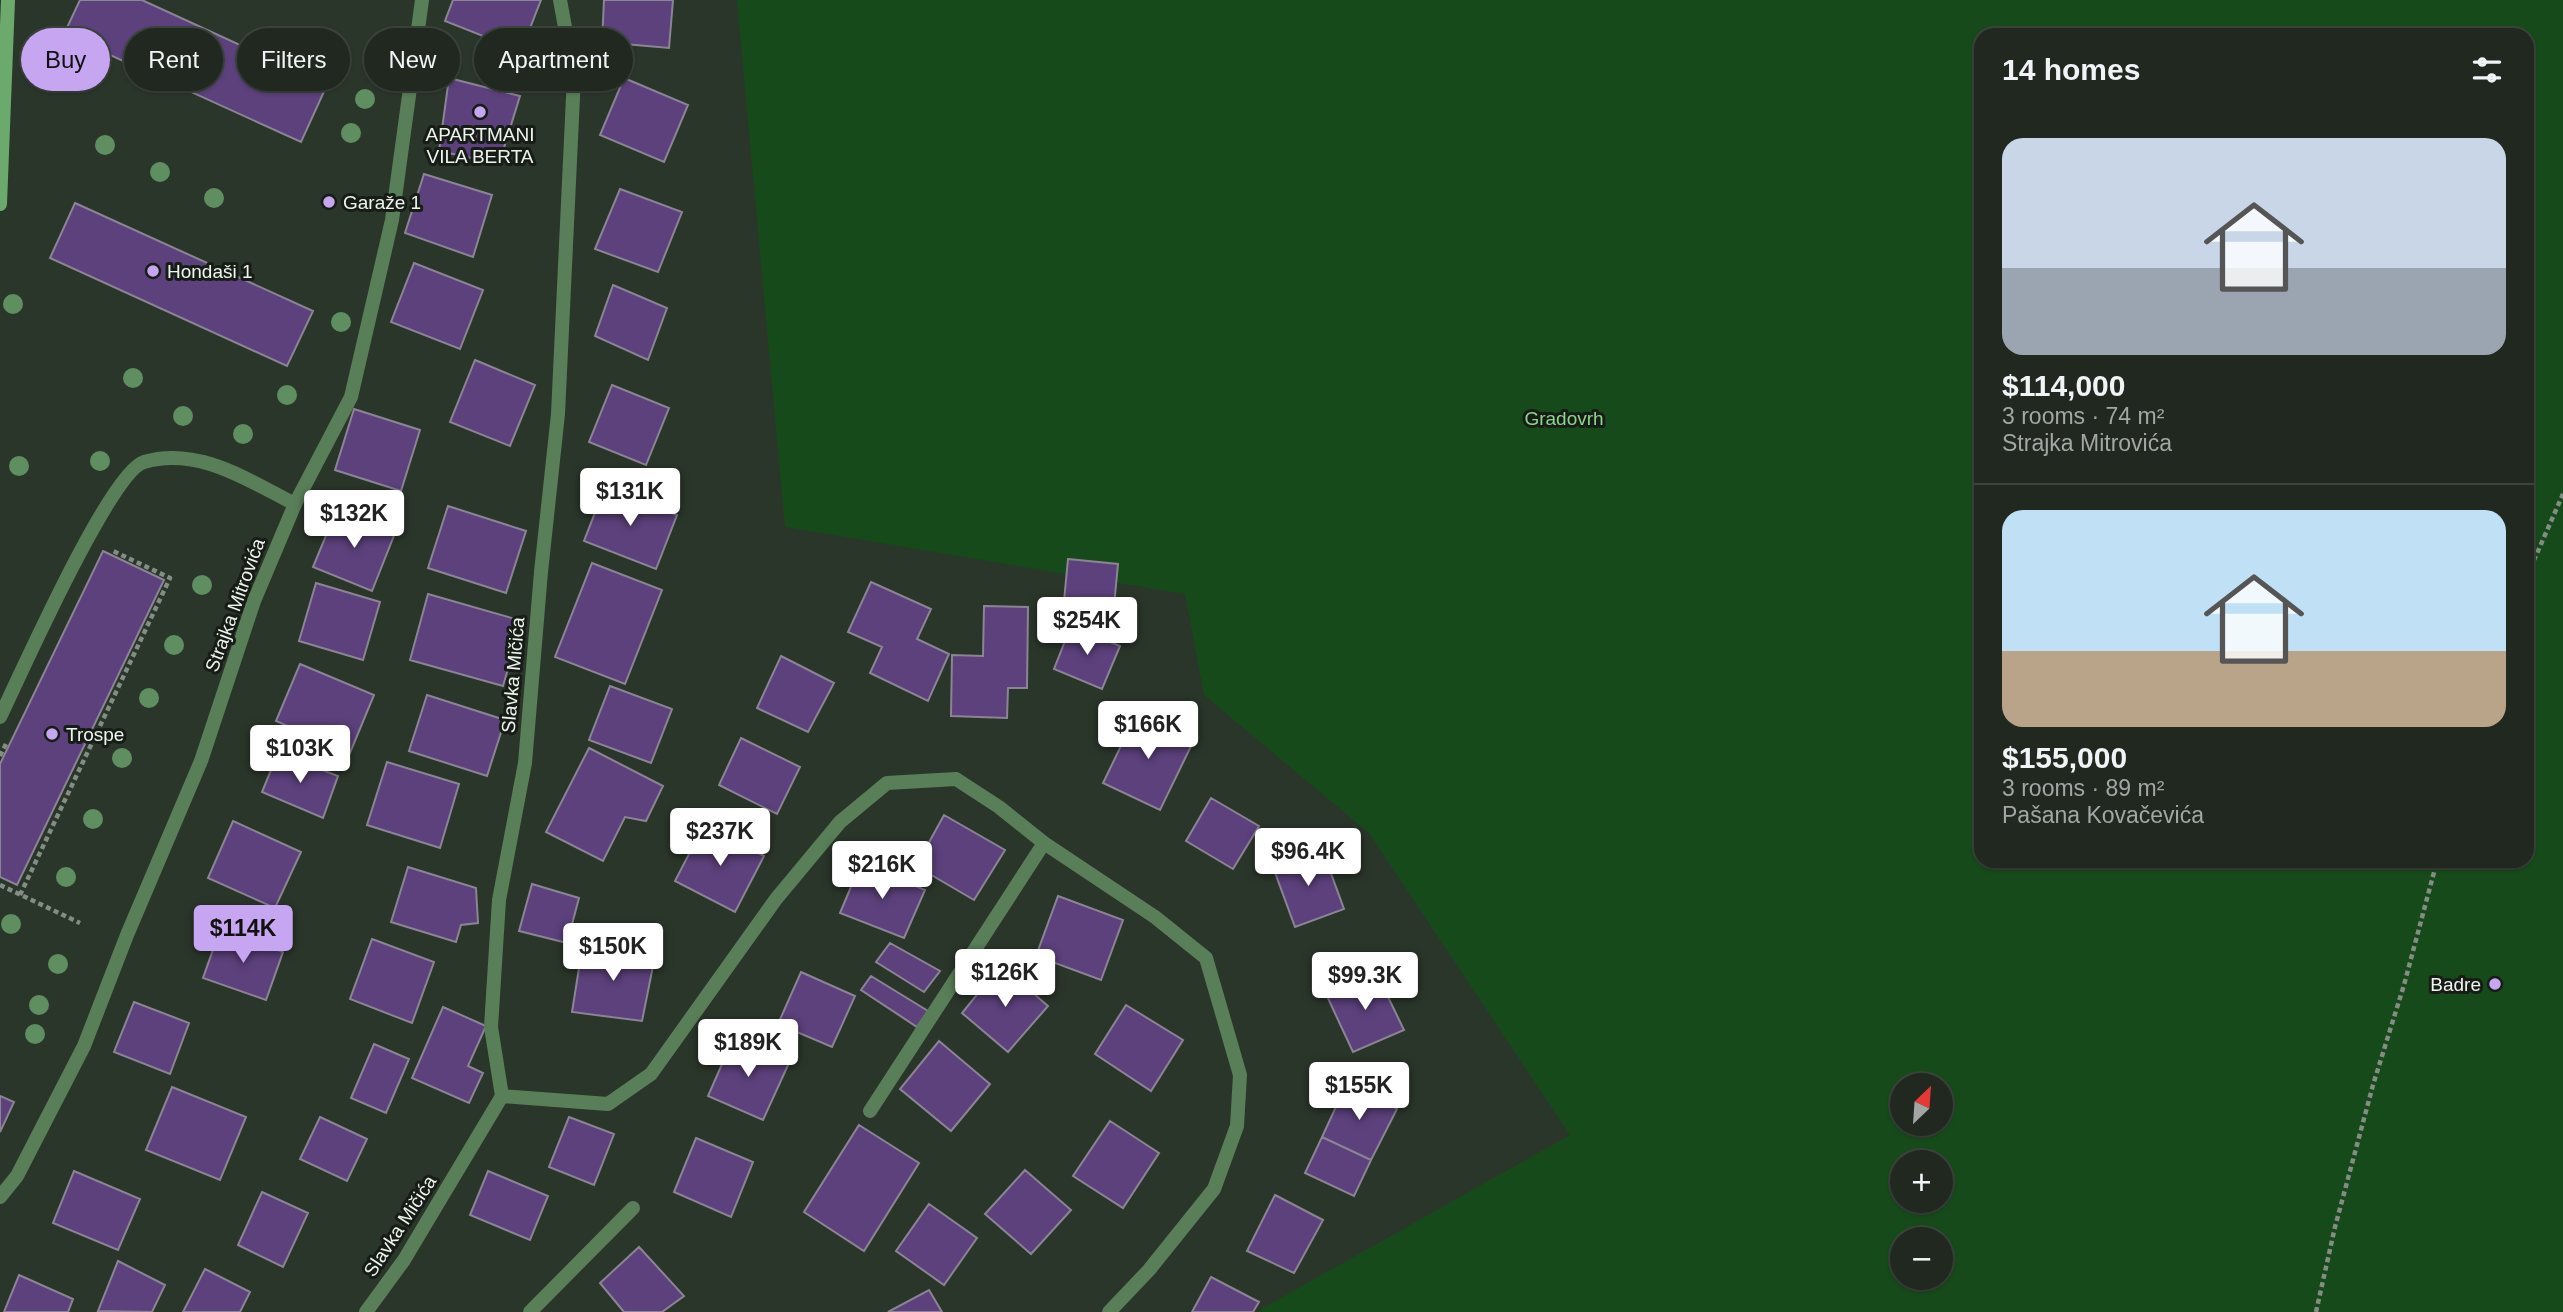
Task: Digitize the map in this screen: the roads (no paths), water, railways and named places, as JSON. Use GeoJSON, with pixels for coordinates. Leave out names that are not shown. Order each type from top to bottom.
{"type":"FeatureCollection","features":[{"type":"Feature","properties":{"kind":"main road"},"geometry":{"type":"LineString","coordinates":[[0,204],[8,0]]}},
{"type":"Feature","properties":{"kind":"street","name":"Strajka Mitrovića"},"geometry":{"type":"LineString","coordinates":[[0,1197],[17,1176],[84,1046],[127,935],[201,761],[254,601],[295,504],[351,397],[392,220],[422,0]]}},
{"type":"Feature","properties":{"kind":"street","name":"Slavka Mičića"},"geometry":{"type":"LineString","coordinates":[[366,1312],[404,1260],[502,1096],[491,1027],[499,900],[524,763],[559,386],[574,76],[560,0]]}},
{"type":"Feature","properties":{"kind":"street"},"geometry":{"type":"LineString","coordinates":[[0,717],[87,538],[124,481],[137,466],[164,458],[198,460],[229,471],[295,504]]}},
{"type":"Feature","properties":{"kind":"street"},"geometry":{"type":"LineString","coordinates":[[502,1096],[608,1104],[651,1074],[776,899],[840,822],[887,783],[956,779],[999,807],[1044,843],[1155,917],[1206,958],[1240,1075],[1237,1126],[1214,1189],[1149,1270],[1110,1312]]}},
{"type":"Feature","properties":{"kind":"street"},"geometry":{"type":"LineString","coordinates":[[870,1111],[1044,843]]}},
{"type":"Feature","properties":{"kind":"street"},"geometry":{"type":"LineString","coordinates":[[530,1312],[633,1208]]}},
{"type":"Feature","properties":{"kind":"place","name":"APARTMANI VILA BERTA"},"geometry":{"type":"Point","coordinates":[480,112]}},
{"type":"Feature","properties":{"kind":"place","name":"Garaže 1"},"geometry":{"type":"Point","coordinates":[329,202]}},
{"type":"Feature","properties":{"kind":"place","name":"Hondaši 1"},"geometry":{"type":"Point","coordinates":[153,271]}},
{"type":"Feature","properties":{"kind":"place","name":"Trospe"},"geometry":{"type":"Point","coordinates":[52,734]}},
{"type":"Feature","properties":{"kind":"place","name":"Badre"},"geometry":{"type":"Point","coordinates":[2495,984]}},
{"type":"Feature","properties":{"kind":"park label","name":"Gradovrh"},"geometry":{"type":"Point","coordinates":[1564,418]}}]}
